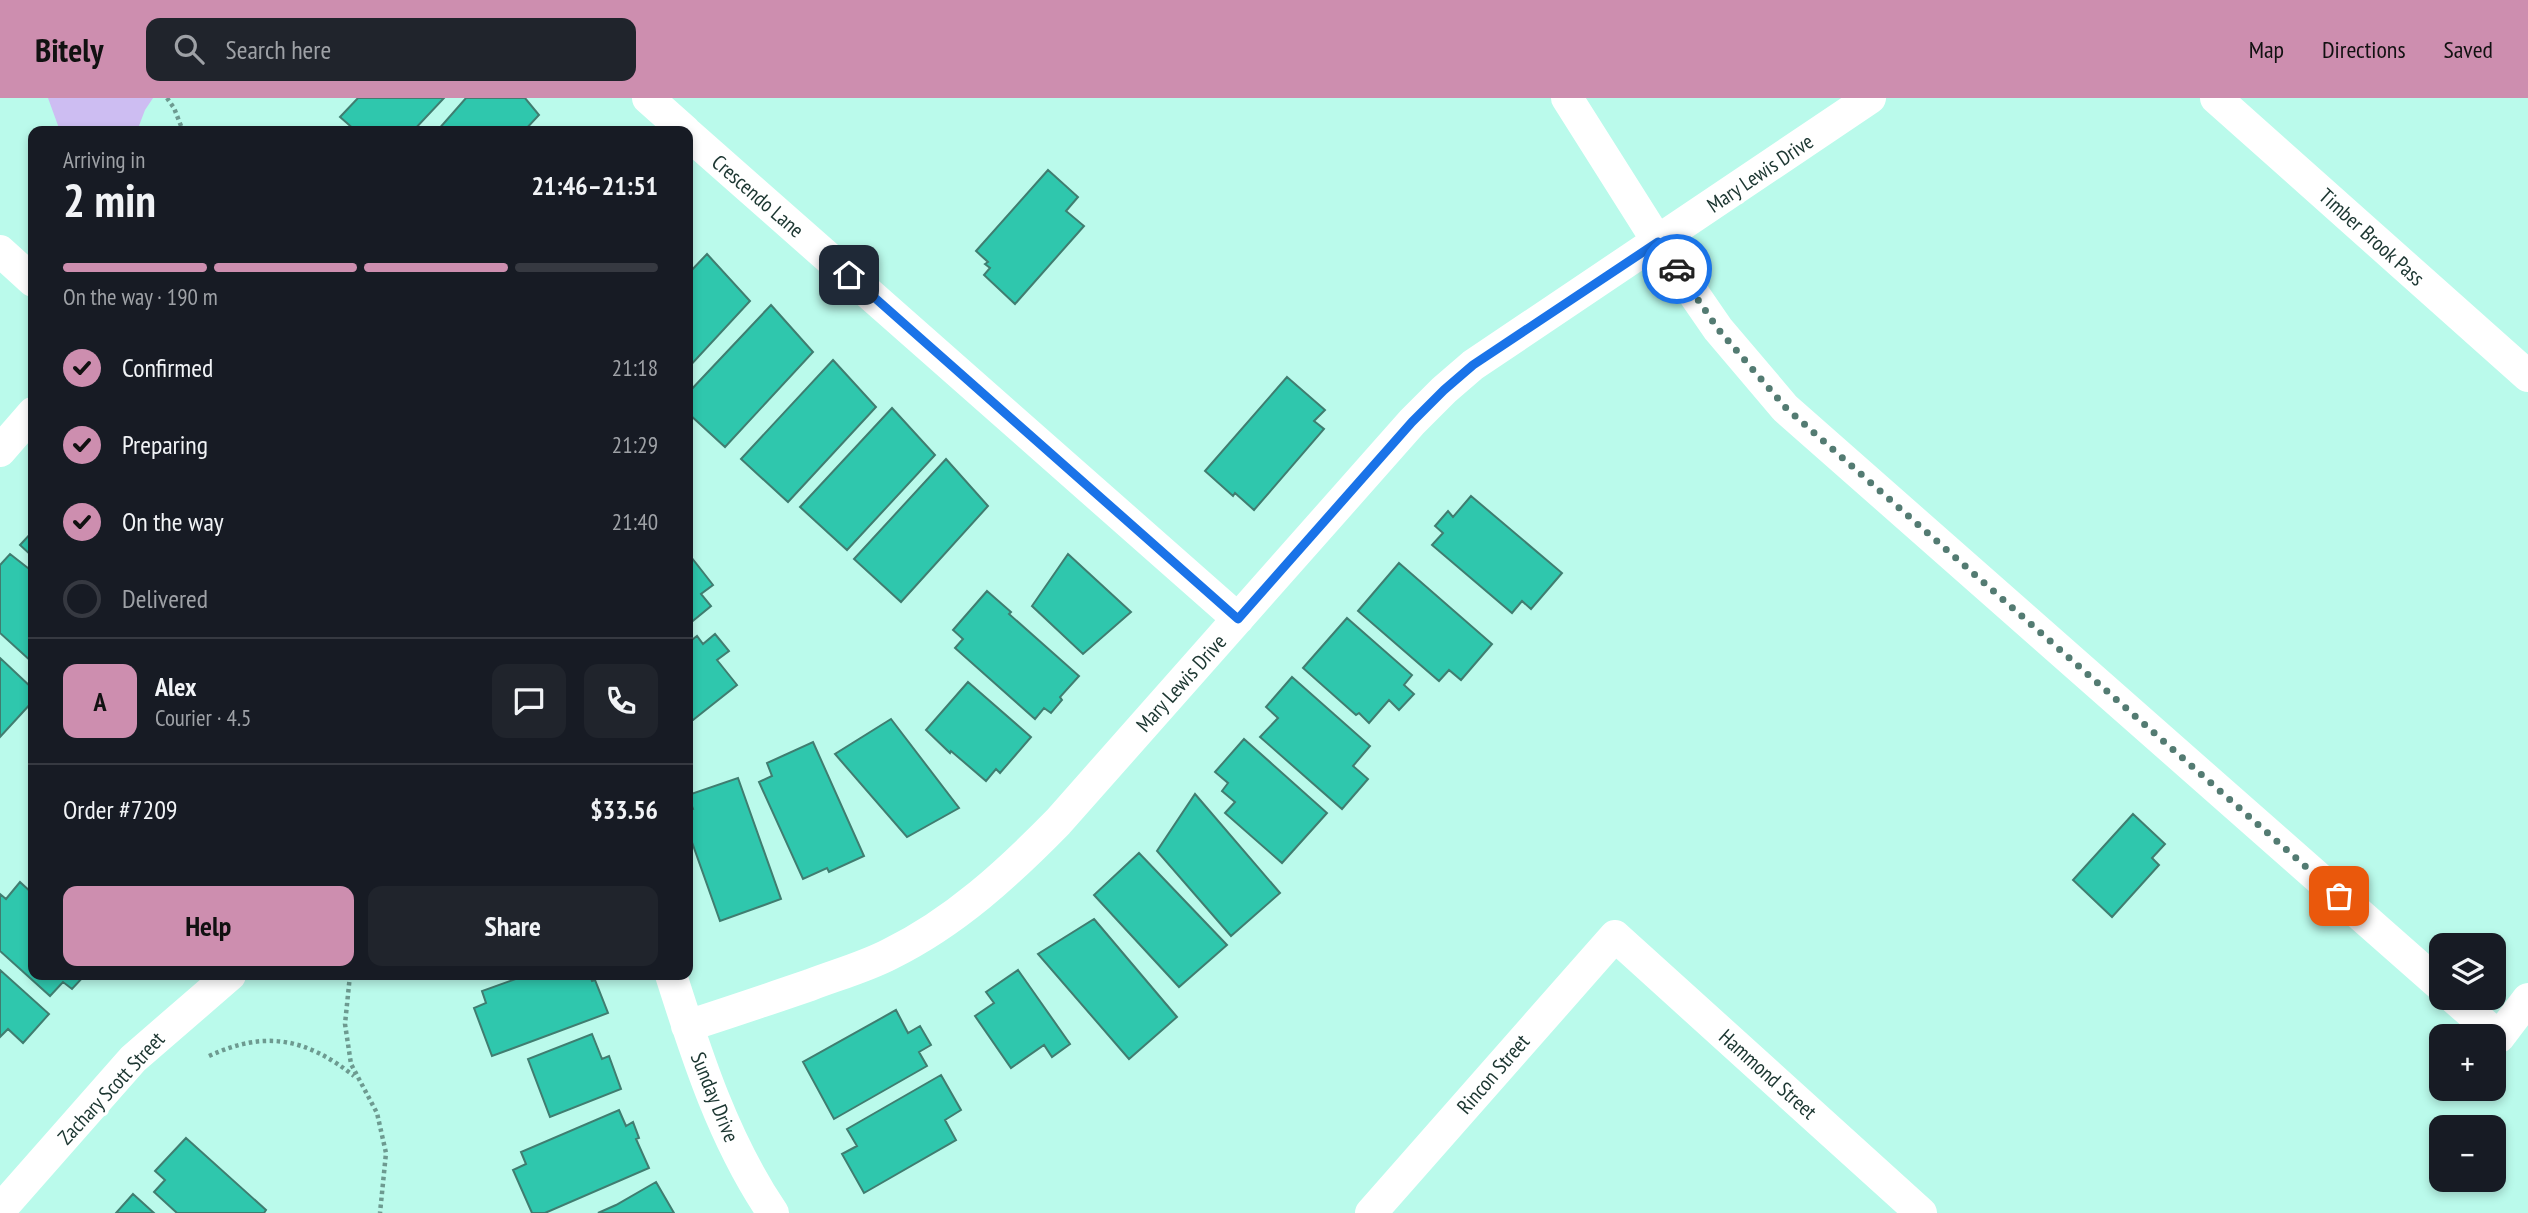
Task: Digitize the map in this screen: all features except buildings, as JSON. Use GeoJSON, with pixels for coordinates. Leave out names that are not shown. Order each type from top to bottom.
{"type":"FeatureCollection","features":[{"type":"Feature","properties":{"kind":"street","name":"Crescendo Lane"},"geometry":{"type":"LineString","coordinates":[[648,98],[674,126]]}},
{"type":"Feature","properties":{"kind":"street"},"geometry":{"type":"LineString","coordinates":[[1567,98],[1658,242],[1718,329],[1786,408],[2429,975]]}},
{"type":"Feature","properties":{"kind":"street","name":"Mary Lewis Drive"},"geometry":{"type":"LineString","coordinates":[[687,1026],[851,971],[890,955],[932,930],[983,894],[1058,822],[1412,422],[1444,390],[1473,365],[1870,98]]}},
{"type":"Feature","properties":{"kind":"street","name":"Timber Brook Pass"},"geometry":{"type":"LineString","coordinates":[[2216,98],[2528,376]]}},
{"type":"Feature","properties":{"kind":"street","name":"Crescendo Lane"},"geometry":{"type":"LineString","coordinates":[[693,147],[1238,619]]}},
{"type":"Feature","properties":{"kind":"street"},"geometry":{"type":"LineString","coordinates":[[0,251],[28,276]]}},
{"type":"Feature","properties":{"kind":"street"},"geometry":{"type":"LineString","coordinates":[[0,451],[28,419]]}},
{"type":"Feature","properties":{"kind":"street","name":"Rincon Street"},"geometry":{"type":"LineString","coordinates":[[1371,1213],[1615,936]]}},
{"type":"Feature","properties":{"kind":"street","name":"Hammond Street"},"geometry":{"type":"LineString","coordinates":[[1615,936],[1921,1213]]}},
{"type":"Feature","properties":{"kind":"street","name":"Zachary Scott Street"},"geometry":{"type":"LineString","coordinates":[[0,1210],[133,1059],[224,980]]}},
{"type":"Feature","properties":{"kind":"street","name":"Sunday Drive"},"geometry":{"type":"LineString","coordinates":[[673,980],[723,1123],[749,1178],[773,1213]]}},
{"type":"Feature","properties":{"kind":"street"},"geometry":{"type":"LineString","coordinates":[[2468,1010],[2499,1037],[2528,999]]}},
{"type":"Feature","properties":{"kind":"path"},"geometry":{"type":"LineString","coordinates":[[167,98],[181,126]]}},
{"type":"Feature","properties":{"kind":"path"},"geometry":{"type":"LineString","coordinates":[[349,980],[345,1024],[351,1064],[356,1078],[377,1113],[383,1134],[385,1172],[380,1213]]}},
{"type":"Feature","properties":{"kind":"path"},"geometry":{"type":"LineString","coordinates":[[209,1056],[246,1042],[279,1040],[314,1049],[356,1078]]}},
{"type":"Feature","properties":{"kind":"shaded area"},"geometry":{"type":"Polygon","coordinates":[[[48,98],[153,98],[139,126],[58,126],[48,98]]]}},
{"type":"Feature","properties":{"kind":"way so far"},"geometry":{"type":"LineString","coordinates":[[1677,269],[1718,329],[1786,408],[2339,896]]}},
{"type":"Feature","properties":{"kind":"route"},"geometry":{"type":"LineString","coordinates":[[849,275],[1238,619],[1412,422],[1473,365],[1658,242],[1677,269]]}}]}
